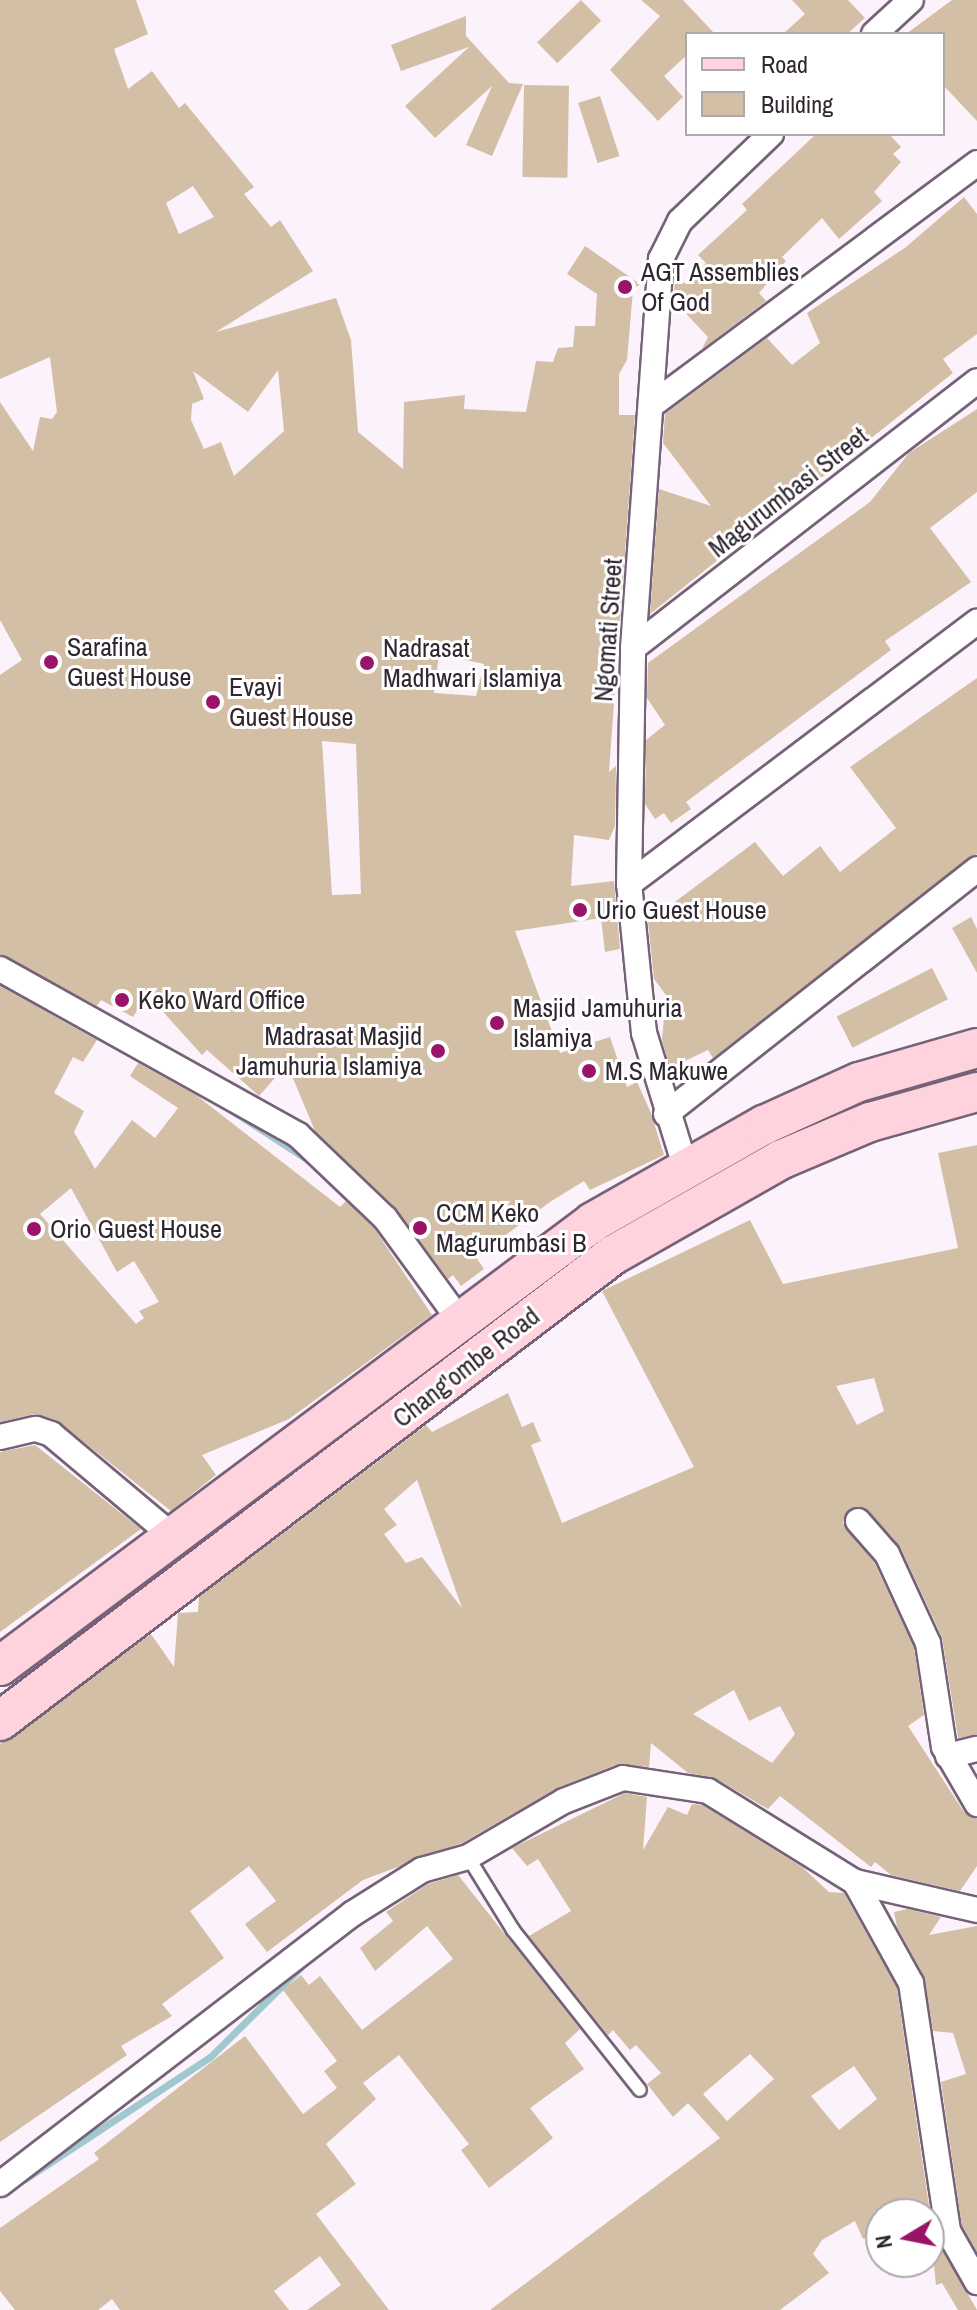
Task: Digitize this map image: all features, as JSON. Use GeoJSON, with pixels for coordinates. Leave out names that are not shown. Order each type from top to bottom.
{"type":"FeatureCollection","features":[{"type":"Feature","properties":{"kind":"main road","name":"Chang'ombe Road"},"geometry":{"type":"LineString","coordinates":[[0,1666],[458,1318],[685,1166],[859,1082],[977,1048]]}},
{"type":"Feature","properties":{"kind":"main road","name":"Chang'ombe Road"},"geometry":{"type":"LineString","coordinates":[[0,1721],[613,1255],[780,1160],[870,1122],[977,1092]]}},
{"type":"Feature","properties":{"kind":"street"},"geometry":{"type":"LineString","coordinates":[[876,32],[911,0]]}},
{"type":"Feature","properties":{"kind":"street","name":"Ngomati Street"},"geometry":{"type":"LineString","coordinates":[[685,1166],[666,1114],[639,1002],[629,884],[633,648],[653,404],[661,259],[680,221],[769,136]]}},
{"type":"Feature","properties":{"kind":"street"},"geometry":{"type":"LineString","coordinates":[[653,404],[977,163]]}},
{"type":"Feature","properties":{"kind":"street","name":"Magurumbasi Street"},"geometry":{"type":"LineString","coordinates":[[633,648],[977,381]]}},
{"type":"Feature","properties":{"kind":"street"},"geometry":{"type":"LineString","coordinates":[[629,884],[977,622]]}},
{"type":"Feature","properties":{"kind":"street"},"geometry":{"type":"LineString","coordinates":[[666,1114],[977,869]]}},
{"type":"Feature","properties":{"kind":"street"},"geometry":{"type":"LineString","coordinates":[[0,969],[298,1135],[385,1218],[458,1318]]}},
{"type":"Feature","properties":{"kind":"street"},"geometry":{"type":"LineString","coordinates":[[0,1437],[36,1429],[51,1434],[162,1527]]}},
{"type":"Feature","properties":{"kind":"street"},"geometry":{"type":"LineString","coordinates":[[858,1521],[887,1554],[928,1643],[948,1756],[977,1804]]}},
{"type":"Feature","properties":{"kind":"street"},"geometry":{"type":"LineString","coordinates":[[948,1756],[977,1749]]}},
{"type":"Feature","properties":{"kind":"street"},"geometry":{"type":"LineString","coordinates":[[0,2184],[352,1914],[422,1870],[468,1857],[564,1801],[623,1778],[708,1791],[855,1882],[895,1896],[977,1910]]}},
{"type":"Feature","properties":{"kind":"street"},"geometry":{"type":"LineString","coordinates":[[855,1882],[911,1983],[948,2231],[977,2282]]}},
{"type":"Feature","properties":{"kind":"street"},"geometry":{"type":"LineString","coordinates":[[874,1918],[895,1896]]}},
{"type":"Feature","properties":{"kind":"lane"},"geometry":{"type":"LineString","coordinates":[[468,1857],[513,1930],[640,2090]]}},
{"type":"Feature","properties":{"kind":"building"},"geometry":{"type":"Polygon","coordinates":[[[0,0],[136,0],[148,34],[114,49],[128,89],[152,71],[179,108],[185,103],[254,187],[244,194],[271,227],[280,220],[313,271],[216,332],[336,298],[351,340],[358,432],[403,469],[404,402],[465,395],[464,409],[526,412],[536,361],[553,362],[558,348],[573,347],[575,326],[595,326],[597,294],[567,274],[585,246],[640,284],[633,290],[627,360],[619,374],[619,415],[635,415],[609,772],[616,766],[615,826],[609,840],[574,835],[571,886],[614,881],[620,949],[605,952],[601,918],[515,931],[560,1053],[610,1037],[627,1087],[637,1082],[664,1155],[590,1190],[584,1181],[550,1202],[476,1257],[484,1269],[461,1286],[453,1275],[448,1279],[395,1207],[315,1131],[287,1064],[259,1096],[207,1050],[202,1055],[147,994],[133,1017],[101,1000],[97,1006],[0,954],[0,675],[22,660],[0,620],[0,402],[33,451],[40,417],[52,419],[57,412],[50,357],[0,379],[0,0]],[[193,186],[166,203],[179,234],[214,217],[193,186]],[[278,370],[248,412],[193,371],[204,399],[192,404],[191,420],[204,449],[221,442],[234,476],[284,431],[278,370]],[[439,654],[434,693],[476,696],[484,664],[439,654]],[[322,741],[332,895],[361,894],[356,744],[322,741]]]}},
{"type":"Feature","properties":{"kind":"building"},"geometry":{"type":"Polygon","coordinates":[[[581,0],[601,21],[557,63],[537,42],[581,0]]]}},
{"type":"Feature","properties":{"kind":"building"},"geometry":{"type":"Polygon","coordinates":[[[641,0],[683,0],[713,32],[685,32],[685,57],[664,76],[683,97],[658,121],[610,70],[660,16],[641,0]]]}},
{"type":"Feature","properties":{"kind":"building"},"geometry":{"type":"Polygon","coordinates":[[[792,0],[848,0],[865,18],[849,32],[785,32],[805,14],[792,0]]]}},
{"type":"Feature","properties":{"kind":"building"},"geometry":{"type":"Polygon","coordinates":[[[952,0],[977,0],[977,121],[945,87],[945,32],[909,32],[952,0]]]}},
{"type":"Feature","properties":{"kind":"building"},"geometry":{"type":"Polygon","coordinates":[[[466,16],[466,36],[509,83],[523,84],[492,156],[466,145],[492,86],[435,138],[405,106],[469,47],[401,71],[391,45],[466,16]]]}},
{"type":"Feature","properties":{"kind":"building"},"geometry":{"type":"Polygon","coordinates":[[[524,85],[569,86],[567,178],[522,177],[524,85]]]}},
{"type":"Feature","properties":{"kind":"building"},"geometry":{"type":"Polygon","coordinates":[[[600,96],[619,156],[598,163],[578,103],[600,96]]]}},
{"type":"Feature","properties":{"kind":"building"},"geometry":{"type":"Polygon","coordinates":[[[814,136],[891,136],[901,147],[893,154],[901,162],[874,192],[882,201],[839,239],[822,218],[782,257],[786,261],[759,293],[766,301],[702,349],[708,337],[673,300],[675,281],[686,283],[706,263],[698,255],[747,210],[742,204],[814,136]]]}},
{"type":"Feature","properties":{"kind":"building"},"geometry":{"type":"Polygon","coordinates":[[[964,197],[977,214],[977,334],[943,359],[953,373],[650,614],[659,489],[711,506],[663,443],[665,414],[767,338],[792,365],[820,343],[807,313],[906,247],[964,197]]]}},
{"type":"Feature","properties":{"kind":"building"},"geometry":{"type":"Polygon","coordinates":[[[977,409],[977,492],[930,528],[971,582],[885,641],[891,650],[686,802],[691,809],[671,823],[664,813],[655,819],[645,804],[646,740],[665,725],[647,698],[648,663],[870,502],[909,453],[977,409]]]}},
{"type":"Feature","properties":{"kind":"building"},"geometry":{"type":"Polygon","coordinates":[[[977,678],[977,854],[713,1058],[708,1050],[670,1068],[662,1040],[666,995],[654,979],[648,922],[755,842],[783,876],[820,846],[840,872],[896,828],[850,767],[977,678]]]}},
{"type":"Feature","properties":{"kind":"building"},"geometry":{"type":"Polygon","coordinates":[[[971,917],[977,929],[977,973],[952,928],[971,917]]]}},
{"type":"Feature","properties":{"kind":"building"},"geometry":{"type":"Polygon","coordinates":[[[932,968],[948,999],[853,1048],[837,1017],[932,968]]]}},
{"type":"Feature","properties":{"kind":"building"},"geometry":{"type":"Polygon","coordinates":[[[0,986],[97,1040],[83,1062],[73,1057],[54,1093],[84,1111],[74,1132],[95,1169],[132,1120],[155,1138],[178,1108],[130,1076],[138,1063],[196,1095],[340,1207],[346,1201],[374,1228],[432,1315],[289,1419],[202,1455],[216,1475],[171,1511],[56,1420],[34,1414],[0,1422],[0,986]],[[71,1188],[40,1214],[136,1324],[144,1318],[139,1311],[159,1302],[134,1261],[117,1272],[71,1188]]]}},
{"type":"Feature","properties":{"kind":"building"},"geometry":{"type":"Polygon","coordinates":[[[977,1145],[977,1734],[958,1738],[942,1637],[900,1547],[864,1507],[849,1509],[843,1523],[874,1562],[914,1647],[924,1715],[908,1726],[964,1812],[977,1819],[977,1866],[960,1891],[891,1875],[875,1862],[871,1867],[780,1796],[768,1809],[715,1778],[688,1773],[651,1743],[649,1767],[618,1764],[559,1787],[462,1843],[363,1880],[267,1952],[245,1924],[276,1901],[249,1866],[190,1911],[224,1958],[162,2004],[172,2016],[121,2046],[127,2055],[0,2142],[0,1744],[151,1634],[174,1667],[178,1613],[198,1612],[199,1597],[426,1425],[432,1432],[508,1393],[522,1427],[533,1422],[541,1441],[531,1445],[562,1523],[694,1467],[602,1291],[750,1220],[783,1284],[958,1248],[938,1153],[977,1145]],[[874,1378],[836,1386],[857,1425],[884,1411],[874,1378]],[[417,1480],[384,1509],[397,1525],[384,1534],[406,1563],[422,1557],[462,1608],[417,1480]],[[734,1690],[693,1714],[772,1763],[795,1734],[780,1706],[749,1721],[734,1690]]]}},
{"type":"Feature","properties":{"kind":"building"},"geometry":{"type":"Polygon","coordinates":[[[35,1445],[141,1529],[0,1632],[0,1452],[35,1445]]]}},
{"type":"Feature","properties":{"kind":"building"},"geometry":{"type":"Polygon","coordinates":[[[625,1793],[647,1797],[643,1850],[668,1807],[687,1815],[692,1804],[703,1805],[802,1867],[829,1892],[844,1893],[897,1988],[928,2198],[865,2198],[865,2238],[855,2221],[822,2240],[813,2254],[829,2273],[780,2310],[490,2310],[720,2138],[688,2103],[673,2117],[647,2084],[661,2073],[636,2045],[630,2050],[613,2030],[608,2035],[529,1936],[571,1911],[538,1859],[527,1866],[512,1848],[625,1793]],[[750,2054],[703,2094],[727,2121],[774,2079],[750,2054]],[[854,2066],[811,2096],[839,2130],[877,2099],[854,2066]]]}},
{"type":"Feature","properties":{"kind":"building"},"geometry":{"type":"Polygon","coordinates":[[[458,1875],[580,2029],[565,2043],[584,2069],[530,2108],[553,2138],[489,2188],[461,2150],[469,2144],[399,2055],[363,2083],[376,2099],[326,2144],[356,2184],[316,2214],[389,2310],[307,2310],[341,2285],[320,2256],[274,2291],[289,2310],[120,2310],[112,2299],[98,2310],[15,2310],[0,2291],[0,2228],[99,2159],[94,2153],[245,2036],[303,2114],[337,2088],[324,2071],[337,2061],[283,1990],[301,1975],[309,1985],[320,1976],[362,2030],[453,1959],[427,1926],[375,1971],[360,1948],[393,1921],[386,1912],[428,1884],[458,1875]]]}},
{"type":"Feature","properties":{"kind":"building"},"geometry":{"type":"Polygon","coordinates":[[[908,1909],[941,1917],[929,1935],[977,1926],[977,2252],[962,2226],[941,2082],[966,2074],[953,2033],[933,2031],[924,1976],[897,1927],[894,1912],[908,1909]]]}},
{"type":"Feature","properties":{"kind":"building"},"geometry":{"type":"Polygon","coordinates":[[[945,2254],[977,2310],[958,2310],[942,2283],[936,2285],[935,2278],[945,2278],[945,2254]]]}},
{"type":"Feature","properties":{"kind":"waterway"},"geometry":{"type":"LineString","coordinates":[[0,982],[53,1011]]}},
{"type":"Feature","properties":{"kind":"waterway"},"geometry":{"type":"LineString","coordinates":[[231,1110],[308,1160]]}},
{"type":"Feature","properties":{"kind":"waterway"},"geometry":{"type":"LineString","coordinates":[[379,1229],[412,1273]]}},
{"type":"Feature","properties":{"kind":"waterway"},"geometry":{"type":"LineString","coordinates":[[25,2179],[210,2057],[300,1968]]}},
{"type":"Feature","properties":{"kind":"place","name":"AGT Assemblies Of God"},"geometry":{"type":"Point","coordinates":[625,287]}},
{"type":"Feature","properties":{"kind":"place","name":"Sarafina Guest House"},"geometry":{"type":"Point","coordinates":[51,662]}},
{"type":"Feature","properties":{"kind":"place","name":"Nadrasat Madhwari Islamiya"},"geometry":{"type":"Point","coordinates":[367,663]}},
{"type":"Feature","properties":{"kind":"place","name":"Evayi Guest House"},"geometry":{"type":"Point","coordinates":[213,702]}},
{"type":"Feature","properties":{"kind":"place","name":"Urio Guest House"},"geometry":{"type":"Point","coordinates":[580,910]}},
{"type":"Feature","properties":{"kind":"place","name":"Keko Ward Office"},"geometry":{"type":"Point","coordinates":[122,1000]}},
{"type":"Feature","properties":{"kind":"place","name":"Masjid Jamuhuria Islamiya"},"geometry":{"type":"Point","coordinates":[497,1023]}},
{"type":"Feature","properties":{"kind":"place","name":"Madrasat Masjid Jamuhuria Islamiya"},"geometry":{"type":"Point","coordinates":[438,1051]}},
{"type":"Feature","properties":{"kind":"place","name":"M.S Makuwe"},"geometry":{"type":"Point","coordinates":[589,1071]}},
{"type":"Feature","properties":{"kind":"place","name":"CCM Keko Magurumbasi B"},"geometry":{"type":"Point","coordinates":[420,1228]}},
{"type":"Feature","properties":{"kind":"place","name":"Orio Guest House"},"geometry":{"type":"Point","coordinates":[34,1229]}}]}
